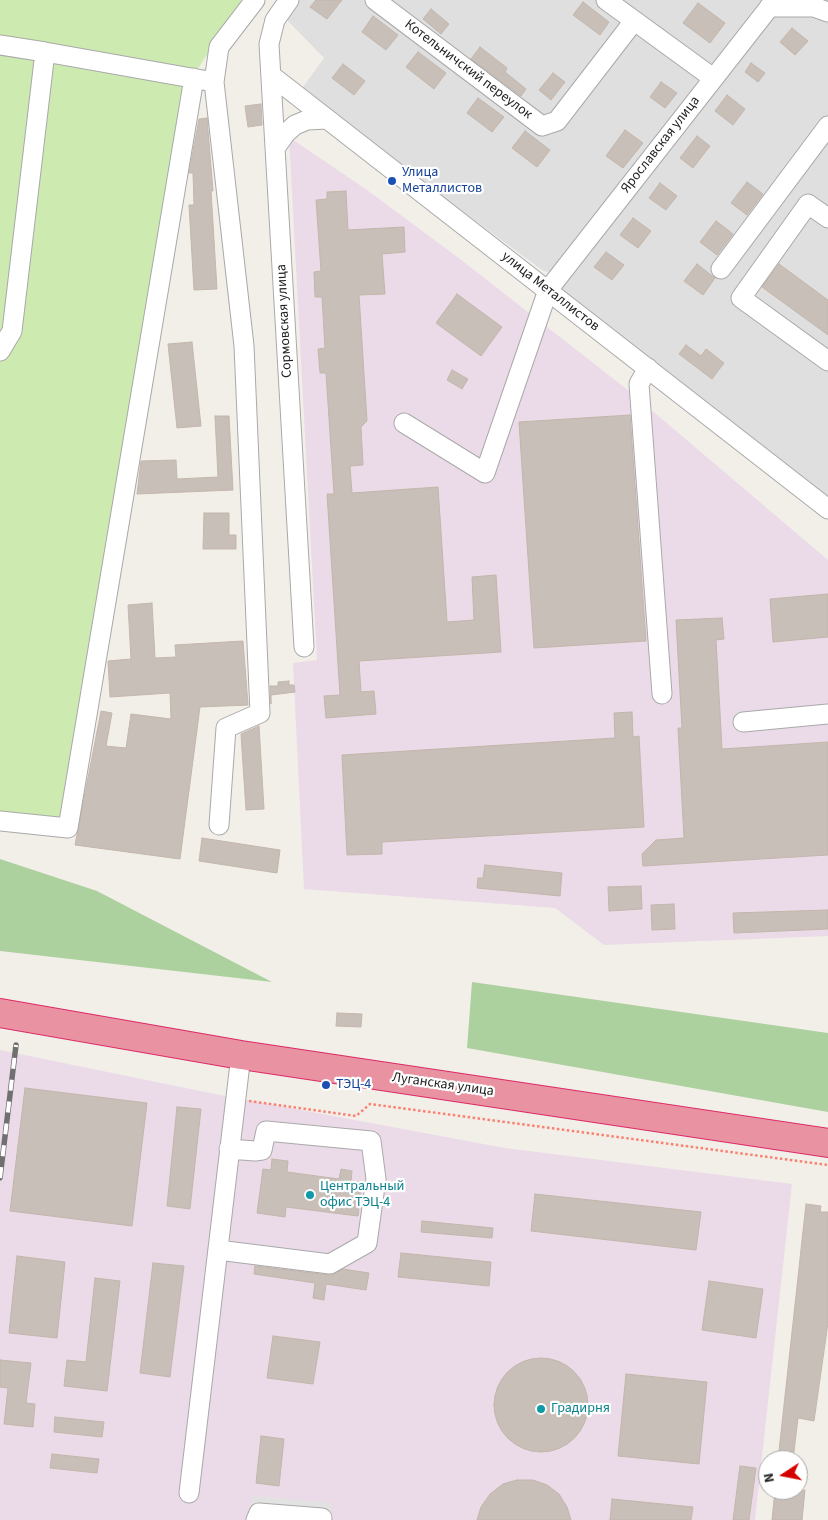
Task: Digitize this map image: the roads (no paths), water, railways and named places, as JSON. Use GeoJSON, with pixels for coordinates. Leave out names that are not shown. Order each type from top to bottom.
{"type":"FeatureCollection","features":[{"type":"Feature","properties":{"kind":"highway","name":"Луганская улица"},"geometry":{"type":"LineString","coordinates":[[0,1014],[241,1055],[828,1143]]}},
{"type":"Feature","properties":{"kind":"street"},"geometry":{"type":"LineString","coordinates":[[219,825],[226,728],[260,712],[244,346],[214,82],[219,47],[255,0]]}},
{"type":"Feature","properties":{"kind":"street","name":"Сормовская улица"},"geometry":{"type":"LineString","coordinates":[[289,0],[275,20],[269,44],[304,648]]}},
{"type":"Feature","properties":{"kind":"street","name":"Котельничский переулок"},"geometry":{"type":"LineString","coordinates":[[375,0],[542,126],[557,121],[634,21]]}},
{"type":"Feature","properties":{"kind":"street"},"geometry":{"type":"LineString","coordinates":[[606,0],[713,78]]}},
{"type":"Feature","properties":{"kind":"street"},"geometry":{"type":"LineString","coordinates":[[772,4],[814,7],[828,12]]}},
{"type":"Feature","properties":{"kind":"street","name":"Ярославская улица"},"geometry":{"type":"LineString","coordinates":[[404,423],[485,473],[548,290],[772,4]]}},
{"type":"Feature","properties":{"kind":"street"},"geometry":{"type":"LineString","coordinates":[[0,44],[214,82]]}},
{"type":"Feature","properties":{"kind":"street"},"geometry":{"type":"LineString","coordinates":[[0,351],[12,331],[45,52]]}},
{"type":"Feature","properties":{"kind":"street","name":"улица Металлистов"},"geometry":{"type":"LineString","coordinates":[[272,76],[828,509]]}},
{"type":"Feature","properties":{"kind":"street"},"geometry":{"type":"LineString","coordinates":[[0,821],[68,828],[194,78]]}},
{"type":"Feature","properties":{"kind":"street"},"geometry":{"type":"LineString","coordinates":[[276,147],[285,134],[295,125],[307,120],[327,119]]}},
{"type":"Feature","properties":{"kind":"street"},"geometry":{"type":"LineString","coordinates":[[721,268],[828,126]]}},
{"type":"Feature","properties":{"kind":"street"},"geometry":{"type":"LineString","coordinates":[[828,218],[808,204],[741,298],[828,362]]}},
{"type":"Feature","properties":{"kind":"street"},"geometry":{"type":"LineString","coordinates":[[648,368],[640,384],[662,694]]}},
{"type":"Feature","properties":{"kind":"street"},"geometry":{"type":"LineString","coordinates":[[743,722],[828,714]]}},
{"type":"Feature","properties":{"kind":"street"},"geometry":{"type":"LineString","coordinates":[[189,1493],[241,1055]]}},
{"type":"Feature","properties":{"kind":"street"},"geometry":{"type":"LineString","coordinates":[[218,1250],[330,1264],[367,1243],[376,1179],[371,1141],[266,1131],[262,1150],[229,1149]]}},
{"type":"Feature","properties":{"kind":"street"},"geometry":{"type":"LineString","coordinates":[[256,1520],[259,1513],[322,1518]]}},
{"type":"Feature","properties":{"kind":"railway"},"geometry":{"type":"LineString","coordinates":[[0,1178],[16,1045]]}},
{"type":"Feature","properties":{"kind":"place","name":"Улица Металлистов"},"geometry":{"type":"Point","coordinates":[392,181]}},
{"type":"Feature","properties":{"kind":"place","name":"ТЭЦ-4"},"geometry":{"type":"Point","coordinates":[326,1085]}},
{"type":"Feature","properties":{"kind":"place","name":"Центральный офис ТЭЦ-4"},"geometry":{"type":"Point","coordinates":[310,1195]}},
{"type":"Feature","properties":{"kind":"place","name":"Градирня"},"geometry":{"type":"Point","coordinates":[541,1409]}}]}
